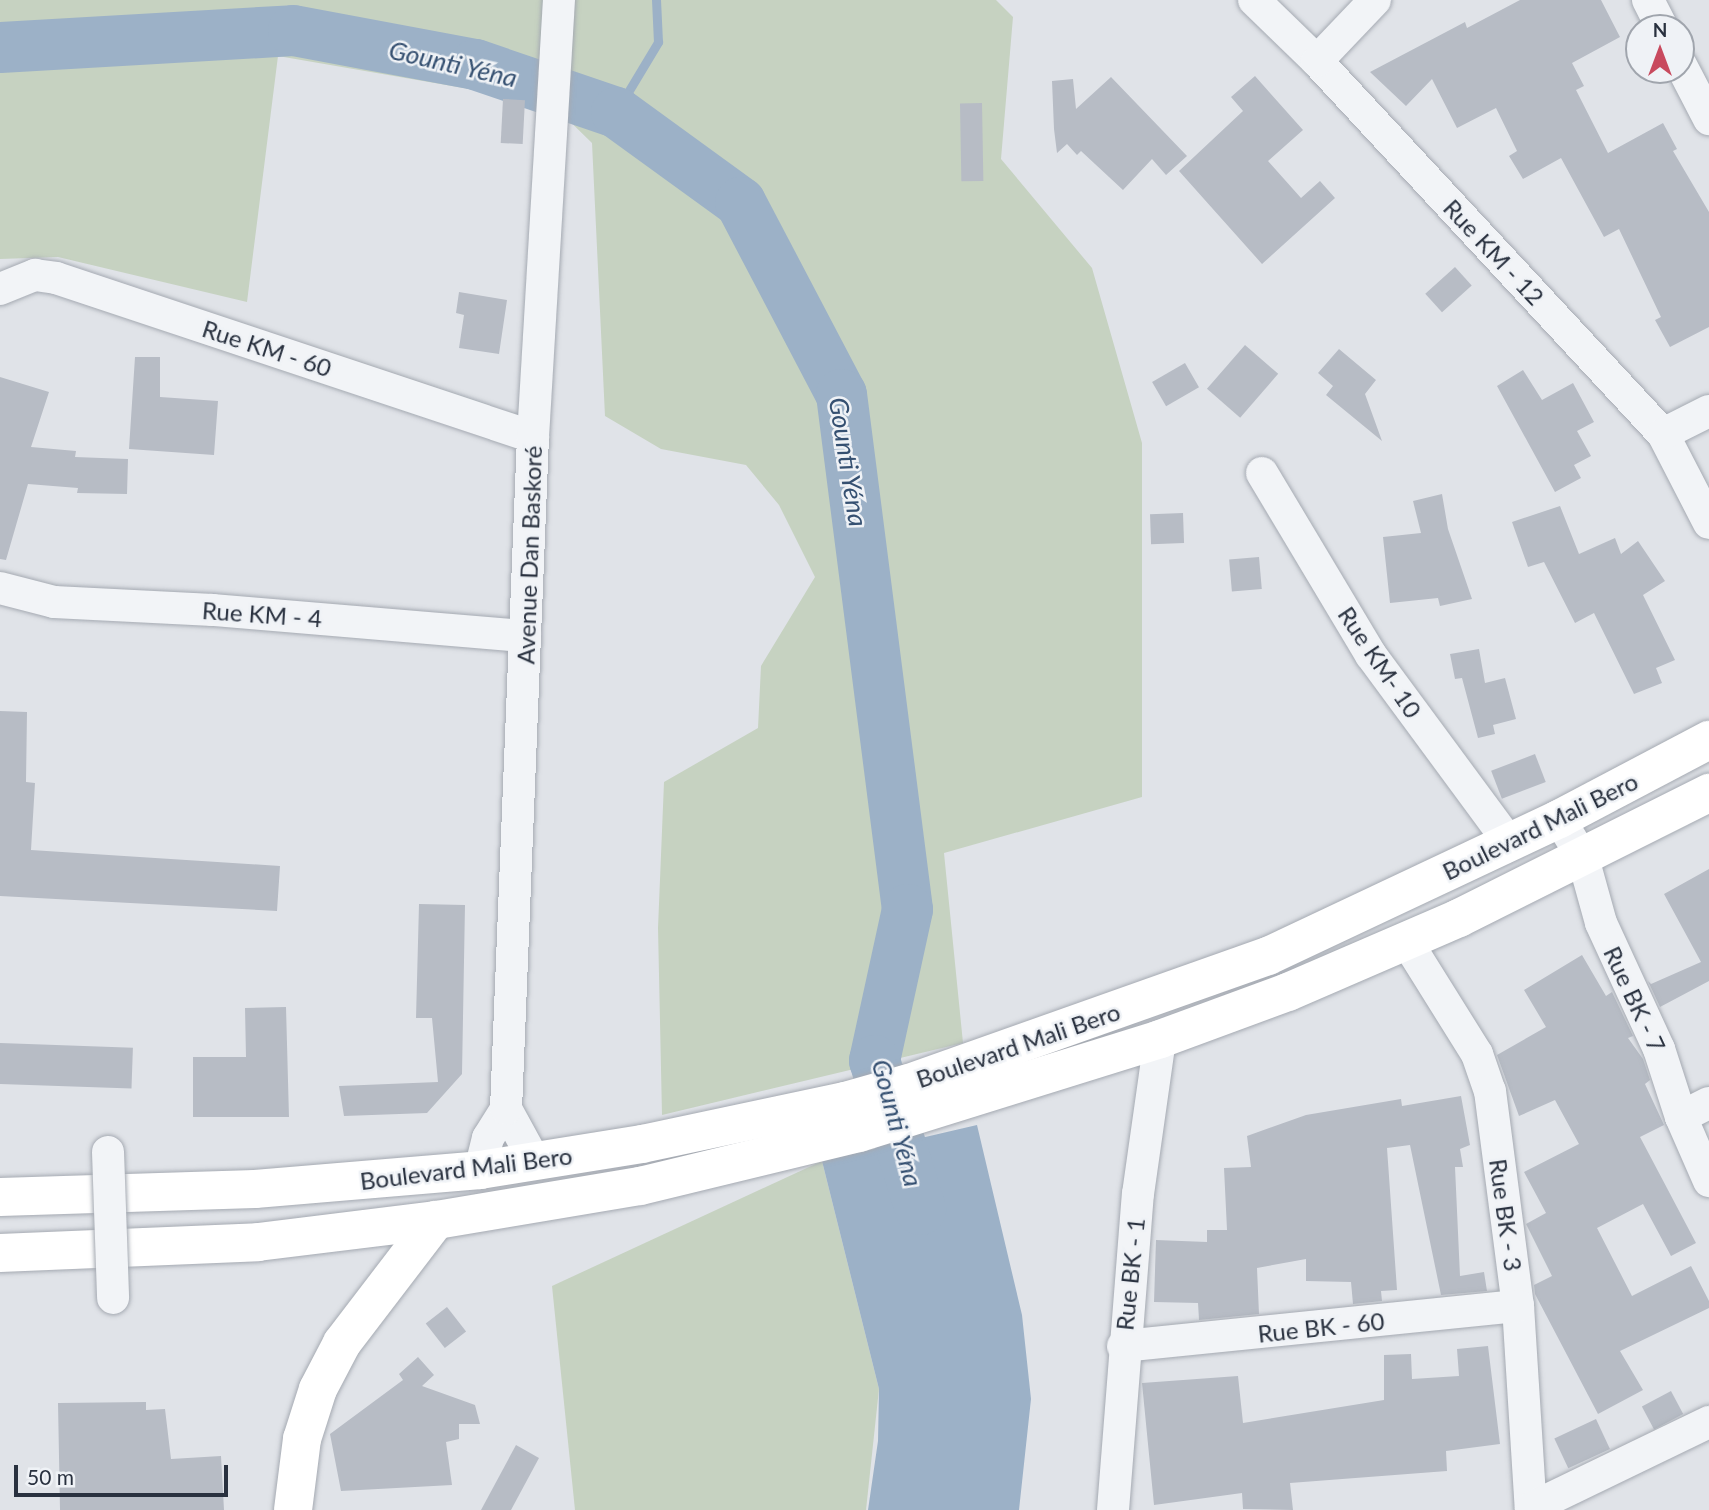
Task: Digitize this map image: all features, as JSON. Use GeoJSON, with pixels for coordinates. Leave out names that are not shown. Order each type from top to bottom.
{"type":"FeatureCollection","features":[{"type":"Feature","properties":{"kind":"main road","name":"Boulevard Mali Bero"},"geometry":{"type":"LineString","coordinates":[[914,1100],[1268,956],[1559,818],[1709,740]]}},
{"type":"Feature","properties":{"kind":"main road","name":"Boulevard Mali Bero"},"geometry":{"type":"LineString","coordinates":[[0,1253],[258,1242],[436,1220],[640,1186],[852,1117],[1160,1039],[1407,942],[1583,858],[1709,793]]}},
{"type":"Feature","properties":{"kind":"main road","name":"Boulevard Mali Bero"},"geometry":{"type":"LineString","coordinates":[[0,1197],[255,1189],[480,1170],[760,1122],[852,1117]]}},
{"type":"Feature","properties":{"kind":"main road"},"geometry":{"type":"LineString","coordinates":[[293,1510],[302,1439],[318,1389],[342,1343],[436,1220]]}},
{"type":"Feature","properties":{"kind":"street","name":"Avenue Dan Baskoré"},"geometry":{"type":"LineString","coordinates":[[480,1170],[488,1138],[506,1110],[533,437],[559,0]]}},
{"type":"Feature","properties":{"kind":"street","name":"Rue KM - 12"},"geometry":{"type":"LineString","coordinates":[[1254,0],[1317,61],[1663,434],[1709,523]]}},
{"type":"Feature","properties":{"kind":"street"},"geometry":{"type":"LineString","coordinates":[[1317,61],[1375,0]]}},
{"type":"Feature","properties":{"kind":"street"},"geometry":{"type":"LineString","coordinates":[[1691,84],[1709,119]]}},
{"type":"Feature","properties":{"kind":"street","name":"Rue KM - 60"},"geometry":{"type":"LineString","coordinates":[[0,289],[35,275],[56,278],[533,437]]}},
{"type":"Feature","properties":{"kind":"street"},"geometry":{"type":"LineString","coordinates":[[1663,434],[1709,411]]}},
{"type":"Feature","properties":{"kind":"street","name":"Rue KM- 10"},"geometry":{"type":"LineString","coordinates":[[1262,473],[1371,655],[1509,842]]}},
{"type":"Feature","properties":{"kind":"street","name":"Rue KM - 4"},"geometry":{"type":"LineString","coordinates":[[0,588],[54,602],[213,610],[525,636]]}},
{"type":"Feature","properties":{"kind":"street","name":"Rue BK - 7"},"geometry":{"type":"LineString","coordinates":[[1559,818],[1583,858],[1601,923],[1659,1049],[1681,1116],[1709,1181]]}},
{"type":"Feature","properties":{"kind":"street","name":"Rue BK - 3"},"geometry":{"type":"LineString","coordinates":[[1407,942],[1484,1072],[1518,1306],[1531,1509]]}},
{"type":"Feature","properties":{"kind":"street","name":"Rue BK - 1"},"geometry":{"type":"LineString","coordinates":[[1113,1510],[1138,1194],[1160,1039]]}},
{"type":"Feature","properties":{"kind":"street"},"geometry":{"type":"LineString","coordinates":[[1681,1116],[1709,1103]]}},
{"type":"Feature","properties":{"kind":"street"},"geometry":{"type":"LineString","coordinates":[[506,1110],[535,1162]]}},
{"type":"Feature","properties":{"kind":"street"},"geometry":{"type":"LineString","coordinates":[[108,1153],[113,1298]]}},
{"type":"Feature","properties":{"kind":"street","name":"Rue BK - 60"},"geometry":{"type":"LineString","coordinates":[[1124,1346],[1518,1306]]}},
{"type":"Feature","properties":{"kind":"street"},"geometry":{"type":"LineString","coordinates":[[1531,1509],[1709,1422]]}},
{"type":"Feature","properties":{"kind":"green space"},"geometry":{"type":"Polygon","coordinates":[[[0,0],[996,0],[1013,17],[1001,159],[1092,268],[1142,443],[1142,797],[944,853],[963,1043],[662,1115],[658,928],[664,782],[758,728],[761,666],[815,577],[779,505],[746,465],[661,449],[605,416],[592,143],[551,103],[278,56],[247,302],[58,257],[0,259],[0,0]]]}},
{"type":"Feature","properties":{"kind":"green space"},"geometry":{"type":"Polygon","coordinates":[[[822,1161],[879,1389],[866,1510],[575,1510],[552,1286],[822,1161]]]}},
{"type":"Feature","properties":{"kind":"water"},"geometry":{"type":"Polygon","coordinates":[[[977,1125],[1022,1315],[1031,1399],[1019,1510],[868,1510],[878,1441],[879,1389],[822,1161],[977,1125]]]}},
{"type":"Feature","properties":{"kind":"building"},"geometry":{"type":"Polygon","coordinates":[[[1520,0],[1601,0],[1620,37],[1572,63],[1584,86],[1576,90],[1608,153],[1663,123],[1677,149],[1673,151],[1709,212],[1709,327],[1670,347],[1655,320],[1661,317],[1619,229],[1604,237],[1561,158],[1523,179],[1509,156],[1517,151],[1496,108],[1457,128],[1432,79],[1406,106],[1370,72],[1465,22],[1467,28],[1520,0]]]}},
{"type":"Feature","properties":{"kind":"building"},"geometry":{"type":"Polygon","coordinates":[[[1255,76],[1303,130],[1268,161],[1301,198],[1320,181],[1335,198],[1262,264],[1179,171],[1243,111],[1231,97],[1255,76]]]}},
{"type":"Feature","properties":{"kind":"building"},"geometry":{"type":"Polygon","coordinates":[[[1111,77],[1187,156],[1166,175],[1152,159],[1123,190],[1081,151],[1077,155],[1067,144],[1057,153],[1054,129],[1052,81],[1073,79],[1076,109],[1111,77]]]}},
{"type":"Feature","properties":{"kind":"building"},"geometry":{"type":"Polygon","coordinates":[[[503,99],[525,100],[523,144],[501,143],[503,99]]]}},
{"type":"Feature","properties":{"kind":"building"},"geometry":{"type":"Polygon","coordinates":[[[960,103],[982,103],[983,181],[961,181],[960,103]]]}},
{"type":"Feature","properties":{"kind":"building"},"geometry":{"type":"Polygon","coordinates":[[[1455,267],[1472,286],[1442,312],[1425,294],[1455,267]]]}},
{"type":"Feature","properties":{"kind":"building"},"geometry":{"type":"Polygon","coordinates":[[[459,292],[507,300],[499,354],[459,348],[464,315],[456,313],[459,292]]]}},
{"type":"Feature","properties":{"kind":"building"},"geometry":{"type":"Polygon","coordinates":[[[1245,345],[1278,374],[1240,418],[1207,389],[1245,345]]]}},
{"type":"Feature","properties":{"kind":"building"},"geometry":{"type":"Polygon","coordinates":[[[1339,349],[1376,380],[1365,394],[1382,441],[1326,395],[1333,386],[1318,373],[1339,349]]]}},
{"type":"Feature","properties":{"kind":"building"},"geometry":{"type":"Polygon","coordinates":[[[135,357],[160,357],[160,397],[218,401],[214,455],[129,449],[135,357]]]}},
{"type":"Feature","properties":{"kind":"building"},"geometry":{"type":"Polygon","coordinates":[[[1185,363],[1199,387],[1166,406],[1152,382],[1185,363]]]}},
{"type":"Feature","properties":{"kind":"building"},"geometry":{"type":"Polygon","coordinates":[[[1523,370],[1542,400],[1573,383],[1594,422],[1577,431],[1591,456],[1574,465],[1581,478],[1555,492],[1497,386],[1523,370]]]}},
{"type":"Feature","properties":{"kind":"building"},"geometry":{"type":"Polygon","coordinates":[[[0,377],[49,392],[31,447],[76,451],[75,457],[128,459],[127,494],[77,493],[78,488],[28,484],[6,560],[0,559],[0,377]]]}},
{"type":"Feature","properties":{"kind":"building"},"geometry":{"type":"Polygon","coordinates":[[[1442,494],[1448,529],[1472,599],[1440,606],[1438,598],[1390,603],[1383,537],[1421,533],[1413,501],[1442,494]]]}},
{"type":"Feature","properties":{"kind":"building"},"geometry":{"type":"Polygon","coordinates":[[[1560,506],[1579,554],[1615,538],[1621,554],[1638,541],[1665,581],[1643,595],[1675,660],[1656,668],[1662,683],[1634,694],[1594,613],[1575,623],[1544,562],[1528,567],[1512,522],[1560,506]]]}},
{"type":"Feature","properties":{"kind":"building"},"geometry":{"type":"Polygon","coordinates":[[[1183,513],[1184,543],[1151,544],[1150,514],[1183,513]]]}},
{"type":"Feature","properties":{"kind":"building"},"geometry":{"type":"Polygon","coordinates":[[[1259,557],[1262,589],[1232,591],[1229,560],[1259,557]]]}},
{"type":"Feature","properties":{"kind":"building"},"geometry":{"type":"Polygon","coordinates":[[[1479,649],[1485,683],[1505,678],[1516,719],[1493,725],[1495,734],[1478,738],[1462,678],[1455,679],[1450,654],[1479,649]]]}},
{"type":"Feature","properties":{"kind":"building"},"geometry":{"type":"Polygon","coordinates":[[[0,711],[27,712],[26,782],[35,783],[31,850],[280,866],[277,911],[0,896],[0,711]]]}},
{"type":"Feature","properties":{"kind":"building"},"geometry":{"type":"Polygon","coordinates":[[[1535,754],[1546,782],[1502,799],[1491,771],[1535,754]]]}},
{"type":"Feature","properties":{"kind":"building"},"geometry":{"type":"Polygon","coordinates":[[[1709,869],[1709,981],[1660,1007],[1648,981],[1651,984],[1701,962],[1664,894],[1709,869]]]}},
{"type":"Feature","properties":{"kind":"building"},"geometry":{"type":"Polygon","coordinates":[[[419,904],[465,905],[462,1074],[427,1113],[344,1116],[339,1086],[438,1082],[432,1018],[416,1018],[419,904]]]}},
{"type":"Feature","properties":{"kind":"building"},"geometry":{"type":"Polygon","coordinates":[[[1582,955],[1606,996],[1612,992],[1633,1036],[1628,1038],[1643,1059],[1650,1080],[1645,1084],[1664,1125],[1640,1137],[1696,1243],[1671,1256],[1643,1204],[1597,1228],[1632,1296],[1691,1266],[1709,1301],[1709,1308],[1620,1351],[1643,1390],[1598,1414],[1535,1294],[1534,1285],[1552,1276],[1526,1224],[1546,1213],[1524,1172],[1579,1144],[1555,1100],[1519,1116],[1497,1055],[1546,1027],[1524,990],[1582,955]]]}},
{"type":"Feature","properties":{"kind":"building"},"geometry":{"type":"Polygon","coordinates":[[[286,1007],[289,1117],[193,1117],[193,1057],[246,1057],[245,1008],[286,1007]]]}},
{"type":"Feature","properties":{"kind":"building"},"geometry":{"type":"Polygon","coordinates":[[[0,1043],[133,1048],[131,1089],[0,1084],[0,1043]]]}},
{"type":"Feature","properties":{"kind":"building"},"geometry":{"type":"Polygon","coordinates":[[[1461,1096],[1470,1145],[1460,1149],[1463,1167],[1455,1167],[1460,1276],[1484,1272],[1487,1291],[1441,1295],[1410,1145],[1387,1148],[1397,1290],[1381,1291],[1382,1301],[1353,1304],[1351,1282],[1306,1281],[1306,1259],[1257,1268],[1259,1314],[1199,1320],[1198,1303],[1154,1302],[1156,1240],[1207,1242],[1207,1230],[1227,1230],[1224,1168],[1251,1167],[1247,1136],[1306,1115],[1401,1099],[1402,1106],[1461,1096]]]}},
{"type":"Feature","properties":{"kind":"building"},"geometry":{"type":"Polygon","coordinates":[[[447,1307],[466,1331],[445,1348],[426,1324],[447,1307]]]}},
{"type":"Feature","properties":{"kind":"building"},"geometry":{"type":"Polygon","coordinates":[[[1488,1346],[1500,1444],[1446,1451],[1447,1471],[1290,1483],[1293,1510],[1243,1509],[1242,1493],[1154,1505],[1142,1383],[1238,1376],[1243,1423],[1384,1400],[1384,1355],[1411,1354],[1412,1379],[1459,1376],[1457,1349],[1488,1346]]]}},
{"type":"Feature","properties":{"kind":"building"},"geometry":{"type":"Polygon","coordinates":[[[418,1357],[434,1375],[422,1386],[475,1405],[480,1424],[459,1424],[459,1439],[446,1442],[452,1485],[341,1491],[330,1434],[403,1380],[399,1374],[418,1357]]]}},
{"type":"Feature","properties":{"kind":"building"},"geometry":{"type":"Polygon","coordinates":[[[1671,1391],[1683,1414],[1654,1429],[1642,1406],[1671,1391]]]}},
{"type":"Feature","properties":{"kind":"building"},"geometry":{"type":"Polygon","coordinates":[[[146,1402],[146,1410],[165,1409],[171,1459],[221,1456],[224,1510],[60,1510],[58,1403],[146,1402]]]}},
{"type":"Feature","properties":{"kind":"building"},"geometry":{"type":"Polygon","coordinates":[[[1596,1419],[1610,1449],[1568,1468],[1554,1438],[1596,1419]]]}},
{"type":"Feature","properties":{"kind":"building"},"geometry":{"type":"Polygon","coordinates":[[[516,1445],[539,1458],[511,1510],[481,1510],[516,1445]]]}},
{"type":"Feature","properties":{"kind":"waterway"},"geometry":{"type":"LineString","coordinates":[[616,112],[658,42],[656,0]]}},
{"type":"Feature","properties":{"kind":"waterway","name":"Gounti Yéna"},"geometry":{"type":"LineString","coordinates":[[0,47],[293,30],[475,64],[616,112],[740,202],[841,394],[907,909],[874,1060],[920,1209]]}}]}
